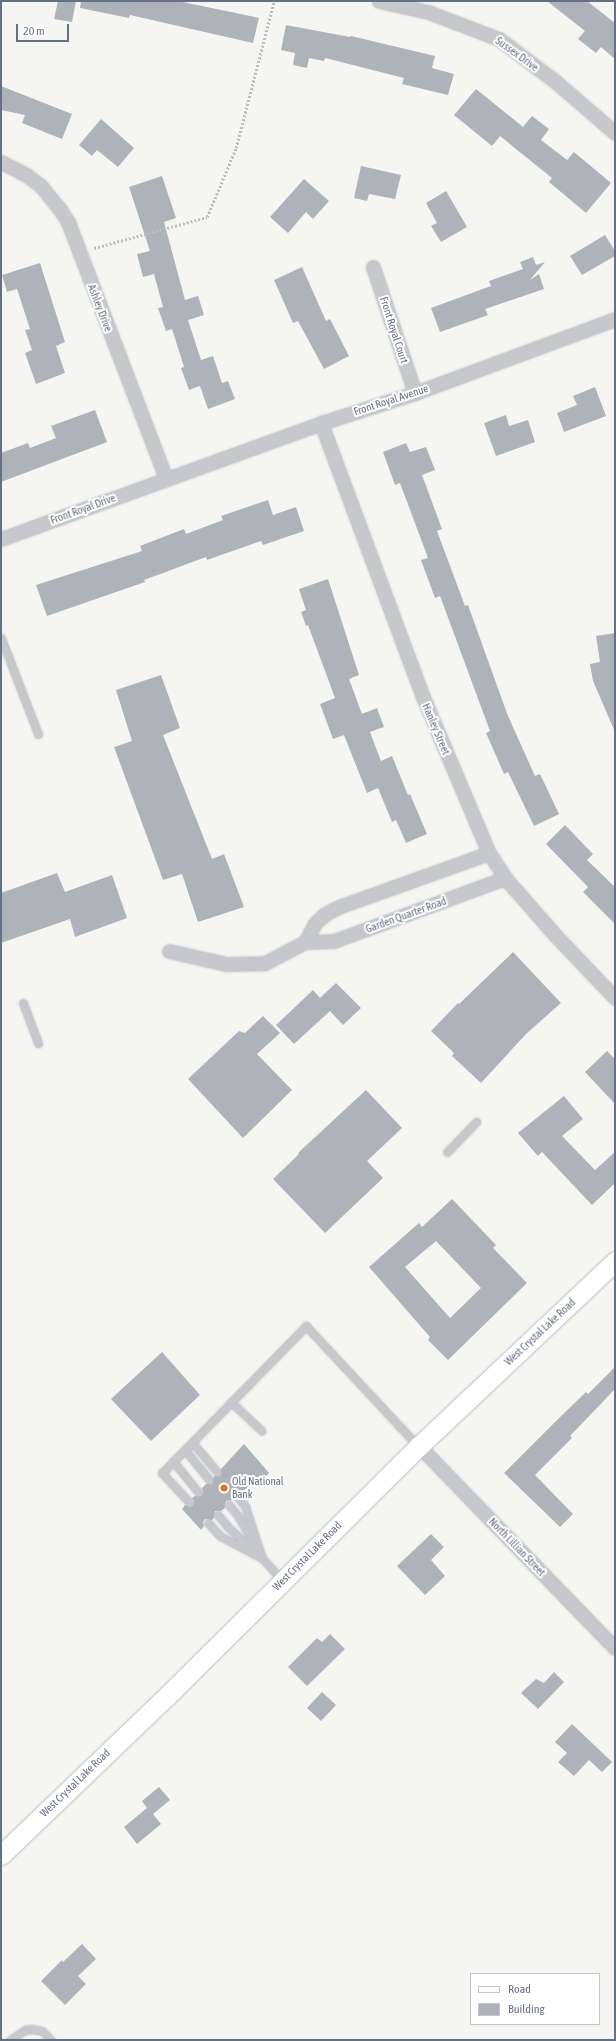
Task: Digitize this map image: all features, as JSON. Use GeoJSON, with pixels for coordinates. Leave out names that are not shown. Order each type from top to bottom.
{"type":"FeatureCollection","features":[{"type":"Feature","properties":{"kind":"street","name":"Sussex Drive"},"geometry":{"type":"LineString","coordinates":[[379,1],[428,12],[498,39],[556,82],[615,133]]}},
{"type":"Feature","properties":{"kind":"street","name":"Ashley Drive"},"geometry":{"type":"LineString","coordinates":[[1,162],[28,176],[50,197],[68,222],[166,479]]}},
{"type":"Feature","properties":{"kind":"street","name":"Front Royal Court"},"geometry":{"type":"LineString","coordinates":[[373,267],[415,393]]}},
{"type":"Feature","properties":{"kind":"street","name":"Front Royal Avenue"},"geometry":{"type":"LineString","coordinates":[[166,479],[321,423],[415,393],[615,319]]}},
{"type":"Feature","properties":{"kind":"street","name":"Hanley Street"},"geometry":{"type":"LineString","coordinates":[[321,423],[422,697],[489,853],[506,878],[555,935],[615,998]]}},
{"type":"Feature","properties":{"kind":"street","name":"Front Royal Drive"},"geometry":{"type":"LineString","coordinates":[[1,539],[166,479]]}},
{"type":"Feature","properties":{"kind":"street"},"geometry":{"type":"LineString","coordinates":[[305,942],[315,923],[326,914],[341,906],[489,853]]}},
{"type":"Feature","properties":{"kind":"street","name":"Garden Quarter Road"},"geometry":{"type":"LineString","coordinates":[[169,952],[226,964],[265,963],[305,942],[334,941],[506,878]]}},
{"type":"Feature","properties":{"kind":"street","name":"West Crystal Lake Road"},"geometry":{"type":"LineString","coordinates":[[1,1855],[167,1696],[282,1580],[419,1446],[615,1261]]}},
{"type":"Feature","properties":{"kind":"street","name":"North Lillian Street"},"geometry":{"type":"LineString","coordinates":[[419,1446],[615,1648]]}},
{"type":"Feature","properties":{"kind":"lane"},"geometry":{"type":"LineString","coordinates":[[1,638],[38,734]]}},
{"type":"Feature","properties":{"kind":"lane"},"geometry":{"type":"LineString","coordinates":[[23,1003],[38,1043]]}},
{"type":"Feature","properties":{"kind":"lane"},"geometry":{"type":"LineString","coordinates":[[447,1152],[476,1122]]}},
{"type":"Feature","properties":{"kind":"lane"},"geometry":{"type":"LineString","coordinates":[[188,1502],[162,1473],[306,1326],[419,1446]]}},
{"type":"Feature","properties":{"kind":"lane"},"geometry":{"type":"LineString","coordinates":[[231,1402],[262,1431]]}},
{"type":"Feature","properties":{"kind":"lane"},"geometry":{"type":"LineString","coordinates":[[192,1442],[217,1472]]}},
{"type":"Feature","properties":{"kind":"lane"},"geometry":{"type":"LineString","coordinates":[[185,1450],[209,1480]]}},
{"type":"Feature","properties":{"kind":"lane"},"geometry":{"type":"LineString","coordinates":[[173,1461],[198,1492]]}},
{"type":"Feature","properties":{"kind":"lane"},"geometry":{"type":"LineString","coordinates":[[237,1496],[245,1506],[262,1558]]}},
{"type":"Feature","properties":{"kind":"lane"},"geometry":{"type":"LineString","coordinates":[[229,1505],[238,1516],[262,1558]]}},
{"type":"Feature","properties":{"kind":"lane"},"geometry":{"type":"LineString","coordinates":[[218,1515],[228,1527],[262,1558],[282,1580]]}},
{"type":"Feature","properties":{"kind":"lane"},"geometry":{"type":"LineString","coordinates":[[208,1523],[220,1536],[262,1558]]}},
{"type":"Feature","properties":{"kind":"lane"},"geometry":{"type":"LineString","coordinates":[[10,2040],[24,2030],[32,2029],[42,2031],[51,2040]]}},
{"type":"Feature","properties":{"kind":"path"},"geometry":{"type":"LineString","coordinates":[[80,252],[207,217],[236,148],[274,1]]}},
{"type":"Feature","properties":{"kind":"building"},"geometry":{"type":"Polygon","coordinates":[[[58,1],[76,1],[72,22],[54,19],[58,1]]]}},
{"type":"Feature","properties":{"kind":"building"},"geometry":{"type":"Polygon","coordinates":[[[81,1],[178,1],[259,18],[253,43],[130,15],[129,18],[80,8],[81,1]]]}},
{"type":"Feature","properties":{"kind":"building"},"geometry":{"type":"Polygon","coordinates":[[[547,1],[587,1],[615,23],[615,59],[601,47],[596,53],[578,39],[585,31],[547,1]]]}},
{"type":"Feature","properties":{"kind":"building"},"geometry":{"type":"Polygon","coordinates":[[[286,25],[351,36],[435,56],[432,68],[454,74],[448,95],[402,84],[404,78],[325,58],[324,61],[309,58],[307,68],[293,65],[295,53],[281,50],[286,25]]]}},
{"type":"Feature","properties":{"kind":"building"},"geometry":{"type":"Polygon","coordinates":[[[1,86],[72,114],[62,139],[22,123],[25,115],[1,110],[1,86]]]}},
{"type":"Feature","properties":{"kind":"building"},"geometry":{"type":"Polygon","coordinates":[[[476,89],[523,127],[532,116],[549,129],[541,140],[567,160],[574,152],[611,183],[586,213],[549,182],[552,178],[500,136],[492,146],[454,115],[476,89]]]}},
{"type":"Feature","properties":{"kind":"building"},"geometry":{"type":"Polygon","coordinates":[[[101,119],[134,148],[118,167],[97,150],[92,156],[79,145],[101,119]]]}},
{"type":"Feature","properties":{"kind":"building"},"geometry":{"type":"Polygon","coordinates":[[[361,166],[401,175],[395,199],[369,194],[367,201],[354,198],[361,166]]]}},
{"type":"Feature","properties":{"kind":"building"},"geometry":{"type":"Polygon","coordinates":[[[162,176],[176,218],[164,222],[185,300],[198,296],[204,315],[188,320],[201,360],[213,356],[222,383],[228,381],[235,399],[208,409],[200,386],[189,390],[181,368],[184,367],[172,329],[166,331],[158,308],[163,307],[154,274],[143,277],[137,254],[150,251],[129,187],[162,176]]]}},
{"type":"Feature","properties":{"kind":"building"},"geometry":{"type":"Polygon","coordinates":[[[304,179],[329,201],[313,219],[306,212],[288,233],[270,217],[304,179]]]}},
{"type":"Feature","properties":{"kind":"building"},"geometry":{"type":"Polygon","coordinates":[[[446,191],[467,227],[441,242],[431,226],[437,223],[426,203],[446,191]]]}},
{"type":"Feature","properties":{"kind":"building"},"geometry":{"type":"Polygon","coordinates":[[[605,235],[615,251],[615,256],[582,275],[570,256],[605,235]]]}},
{"type":"Feature","properties":{"kind":"building"},"geometry":{"type":"Polygon","coordinates":[[[533,257],[536,265],[545,262],[530,280],[539,274],[544,289],[485,309],[488,315],[440,332],[431,308],[491,286],[489,281],[523,269],[520,262],[533,257]]]}},
{"type":"Feature","properties":{"kind":"building"},"geometry":{"type":"Polygon","coordinates":[[[40,263],[65,342],[56,346],[65,373],[36,384],[25,353],[32,350],[25,330],[30,329],[17,289],[7,292],[2,275],[40,263]]]}},
{"type":"Feature","properties":{"kind":"building"},"geometry":{"type":"Polygon","coordinates":[[[302,267],[326,321],[330,319],[349,356],[324,369],[298,321],[293,323],[274,280],[302,267]]]}},
{"type":"Feature","properties":{"kind":"building"},"geometry":{"type":"Polygon","coordinates":[[[595,387],[606,416],[564,432],[557,413],[577,405],[573,396],[595,387]]]}},
{"type":"Feature","properties":{"kind":"building"},"geometry":{"type":"Polygon","coordinates":[[[95,410],[107,442],[1,482],[1,453],[28,443],[30,448],[56,438],[51,426],[95,410]]]}},
{"type":"Feature","properties":{"kind":"building"},"geometry":{"type":"Polygon","coordinates":[[[506,415],[509,426],[528,420],[535,442],[496,456],[484,423],[506,415]]]}},
{"type":"Feature","properties":{"kind":"building"},"geometry":{"type":"Polygon","coordinates":[[[406,443],[410,452],[426,447],[435,470],[422,475],[442,529],[437,531],[465,606],[468,605],[508,716],[535,776],[540,774],[559,814],[534,826],[508,772],[504,774],[486,733],[490,731],[440,596],[435,598],[421,560],[428,558],[400,483],[395,485],[383,452],[406,443]]]}},
{"type":"Feature","properties":{"kind":"building"},"geometry":{"type":"Polygon","coordinates":[[[268,500],[273,515],[296,507],[304,531],[263,545],[261,541],[207,560],[206,557],[144,580],[145,582],[47,616],[36,585],[142,551],[140,546],[184,529],[186,534],[223,520],[221,516],[268,500]]]}},
{"type":"Feature","properties":{"kind":"building"},"geometry":{"type":"Polygon","coordinates":[[[328,579],[359,675],[349,679],[362,714],[377,708],[384,727],[370,732],[381,761],[392,756],[408,795],[410,794],[427,834],[406,843],[396,820],[392,822],[378,788],[367,793],[344,735],[333,739],[320,704],[335,698],[308,625],[306,626],[301,612],[306,610],[299,589],[328,579]]]}},
{"type":"Feature","properties":{"kind":"building"},"geometry":{"type":"Polygon","coordinates":[[[615,633],[615,732],[593,681],[590,664],[600,662],[596,636],[615,633]]]}},
{"type":"Feature","properties":{"kind":"building"},"geometry":{"type":"Polygon","coordinates":[[[161,675],[180,728],[163,735],[212,859],[224,854],[244,907],[198,922],[182,874],[163,880],[114,747],[132,741],[116,690],[161,675]]]}},
{"type":"Feature","properties":{"kind":"building"},"geometry":{"type":"Polygon","coordinates":[[[565,825],[593,854],[587,860],[615,887],[615,924],[583,892],[588,887],[546,844],[565,825]]]}},
{"type":"Feature","properties":{"kind":"building"},"geometry":{"type":"Polygon","coordinates":[[[57,873],[65,892],[112,875],[127,918],[75,937],[70,919],[1,943],[1,893],[57,873]]]}},
{"type":"Feature","properties":{"kind":"building"},"geometry":{"type":"Polygon","coordinates":[[[513,952],[561,1003],[526,1034],[481,1083],[452,1056],[454,1053],[431,1031],[458,1003],[459,1004],[513,952]]]}},
{"type":"Feature","properties":{"kind":"building"},"geometry":{"type":"Polygon","coordinates":[[[336,983],[361,1008],[343,1025],[330,1011],[294,1044],[276,1025],[313,990],[320,998],[336,983]]]}},
{"type":"Feature","properties":{"kind":"building"},"geometry":{"type":"Polygon","coordinates":[[[263,1016],[280,1033],[257,1054],[292,1090],[243,1138],[188,1079],[239,1031],[245,1033],[263,1016]]]}},
{"type":"Feature","properties":{"kind":"building"},"geometry":{"type":"Polygon","coordinates":[[[607,1051],[615,1059],[615,1104],[585,1072],[607,1051]]]}},
{"type":"Feature","properties":{"kind":"building"},"geometry":{"type":"Polygon","coordinates":[[[366,1090],[402,1128],[367,1161],[383,1178],[325,1233],[273,1179],[299,1154],[298,1153],[366,1090]]]}},
{"type":"Feature","properties":{"kind":"building"},"geometry":{"type":"Polygon","coordinates":[[[564,1096],[583,1119],[562,1136],[595,1170],[615,1152],[615,1183],[592,1205],[542,1152],[538,1156],[518,1133],[564,1096]]]}},
{"type":"Feature","properties":{"kind":"building"},"geometry":{"type":"Polygon","coordinates":[[[452,1199],[496,1245],[493,1248],[527,1283],[448,1360],[428,1340],[430,1337],[369,1267],[419,1223],[422,1227],[452,1199]],[[436,1241],[405,1267],[450,1318],[481,1288],[436,1241]]]}},
{"type":"Feature","properties":{"kind":"building"},"geometry":{"type":"Polygon","coordinates":[[[162,1352],[200,1395],[151,1441],[111,1399],[162,1352]]]}},
{"type":"Feature","properties":{"kind":"building"},"geometry":{"type":"Polygon","coordinates":[[[615,1367],[615,1389],[570,1436],[572,1438],[535,1475],[573,1514],[560,1527],[504,1473],[586,1392],[588,1394],[615,1367]]]}},
{"type":"Feature","properties":{"kind":"building","name":"Old National Bank"},"geometry":{"type":"Polygon","coordinates":[[[244,1444],[269,1473],[257,1485],[254,1482],[241,1493],[237,1491],[234,1492],[232,1496],[234,1500],[226,1501],[225,1508],[221,1511],[215,1511],[214,1518],[212,1520],[205,1519],[203,1522],[204,1526],[201,1530],[182,1509],[185,1505],[190,1507],[193,1505],[194,1501],[192,1498],[195,1496],[201,1496],[203,1492],[202,1488],[206,1484],[212,1484],[214,1476],[220,1476],[221,1469],[244,1444]]]}},
{"type":"Feature","properties":{"kind":"building"},"geometry":{"type":"Polygon","coordinates":[[[431,1534],[444,1547],[431,1560],[445,1576],[425,1595],[397,1566],[431,1534]]]}},
{"type":"Feature","properties":{"kind":"building"},"geometry":{"type":"Polygon","coordinates":[[[330,1634],[345,1649],[307,1686],[288,1667],[317,1638],[322,1642],[330,1634]]]}},
{"type":"Feature","properties":{"kind":"building"},"geometry":{"type":"Polygon","coordinates":[[[554,1672],[564,1682],[538,1709],[521,1693],[536,1679],[544,1683],[554,1672]]]}},
{"type":"Feature","properties":{"kind":"building"},"geometry":{"type":"Polygon","coordinates":[[[322,1692],[336,1705],[321,1721],[307,1708],[322,1692]]]}},
{"type":"Feature","properties":{"kind":"building"},"geometry":{"type":"Polygon","coordinates":[[[572,1724],[612,1762],[602,1772],[589,1760],[574,1776],[558,1762],[567,1753],[555,1742],[572,1724]]]}},
{"type":"Feature","properties":{"kind":"building"},"geometry":{"type":"Polygon","coordinates":[[[159,1787],[170,1800],[153,1814],[161,1824],[137,1844],[124,1827],[147,1808],[142,1801],[159,1787]]]}},
{"type":"Feature","properties":{"kind":"building"},"geometry":{"type":"Polygon","coordinates":[[[82,1944],[96,1959],[78,1976],[86,1984],[65,2005],[41,1981],[62,1960],[63,1962],[82,1944]]]}},
{"type":"Feature","properties":{"kind":"place","name":"Old National Bank"},"geometry":{"type":"Point","coordinates":[224,1488]}}]}
